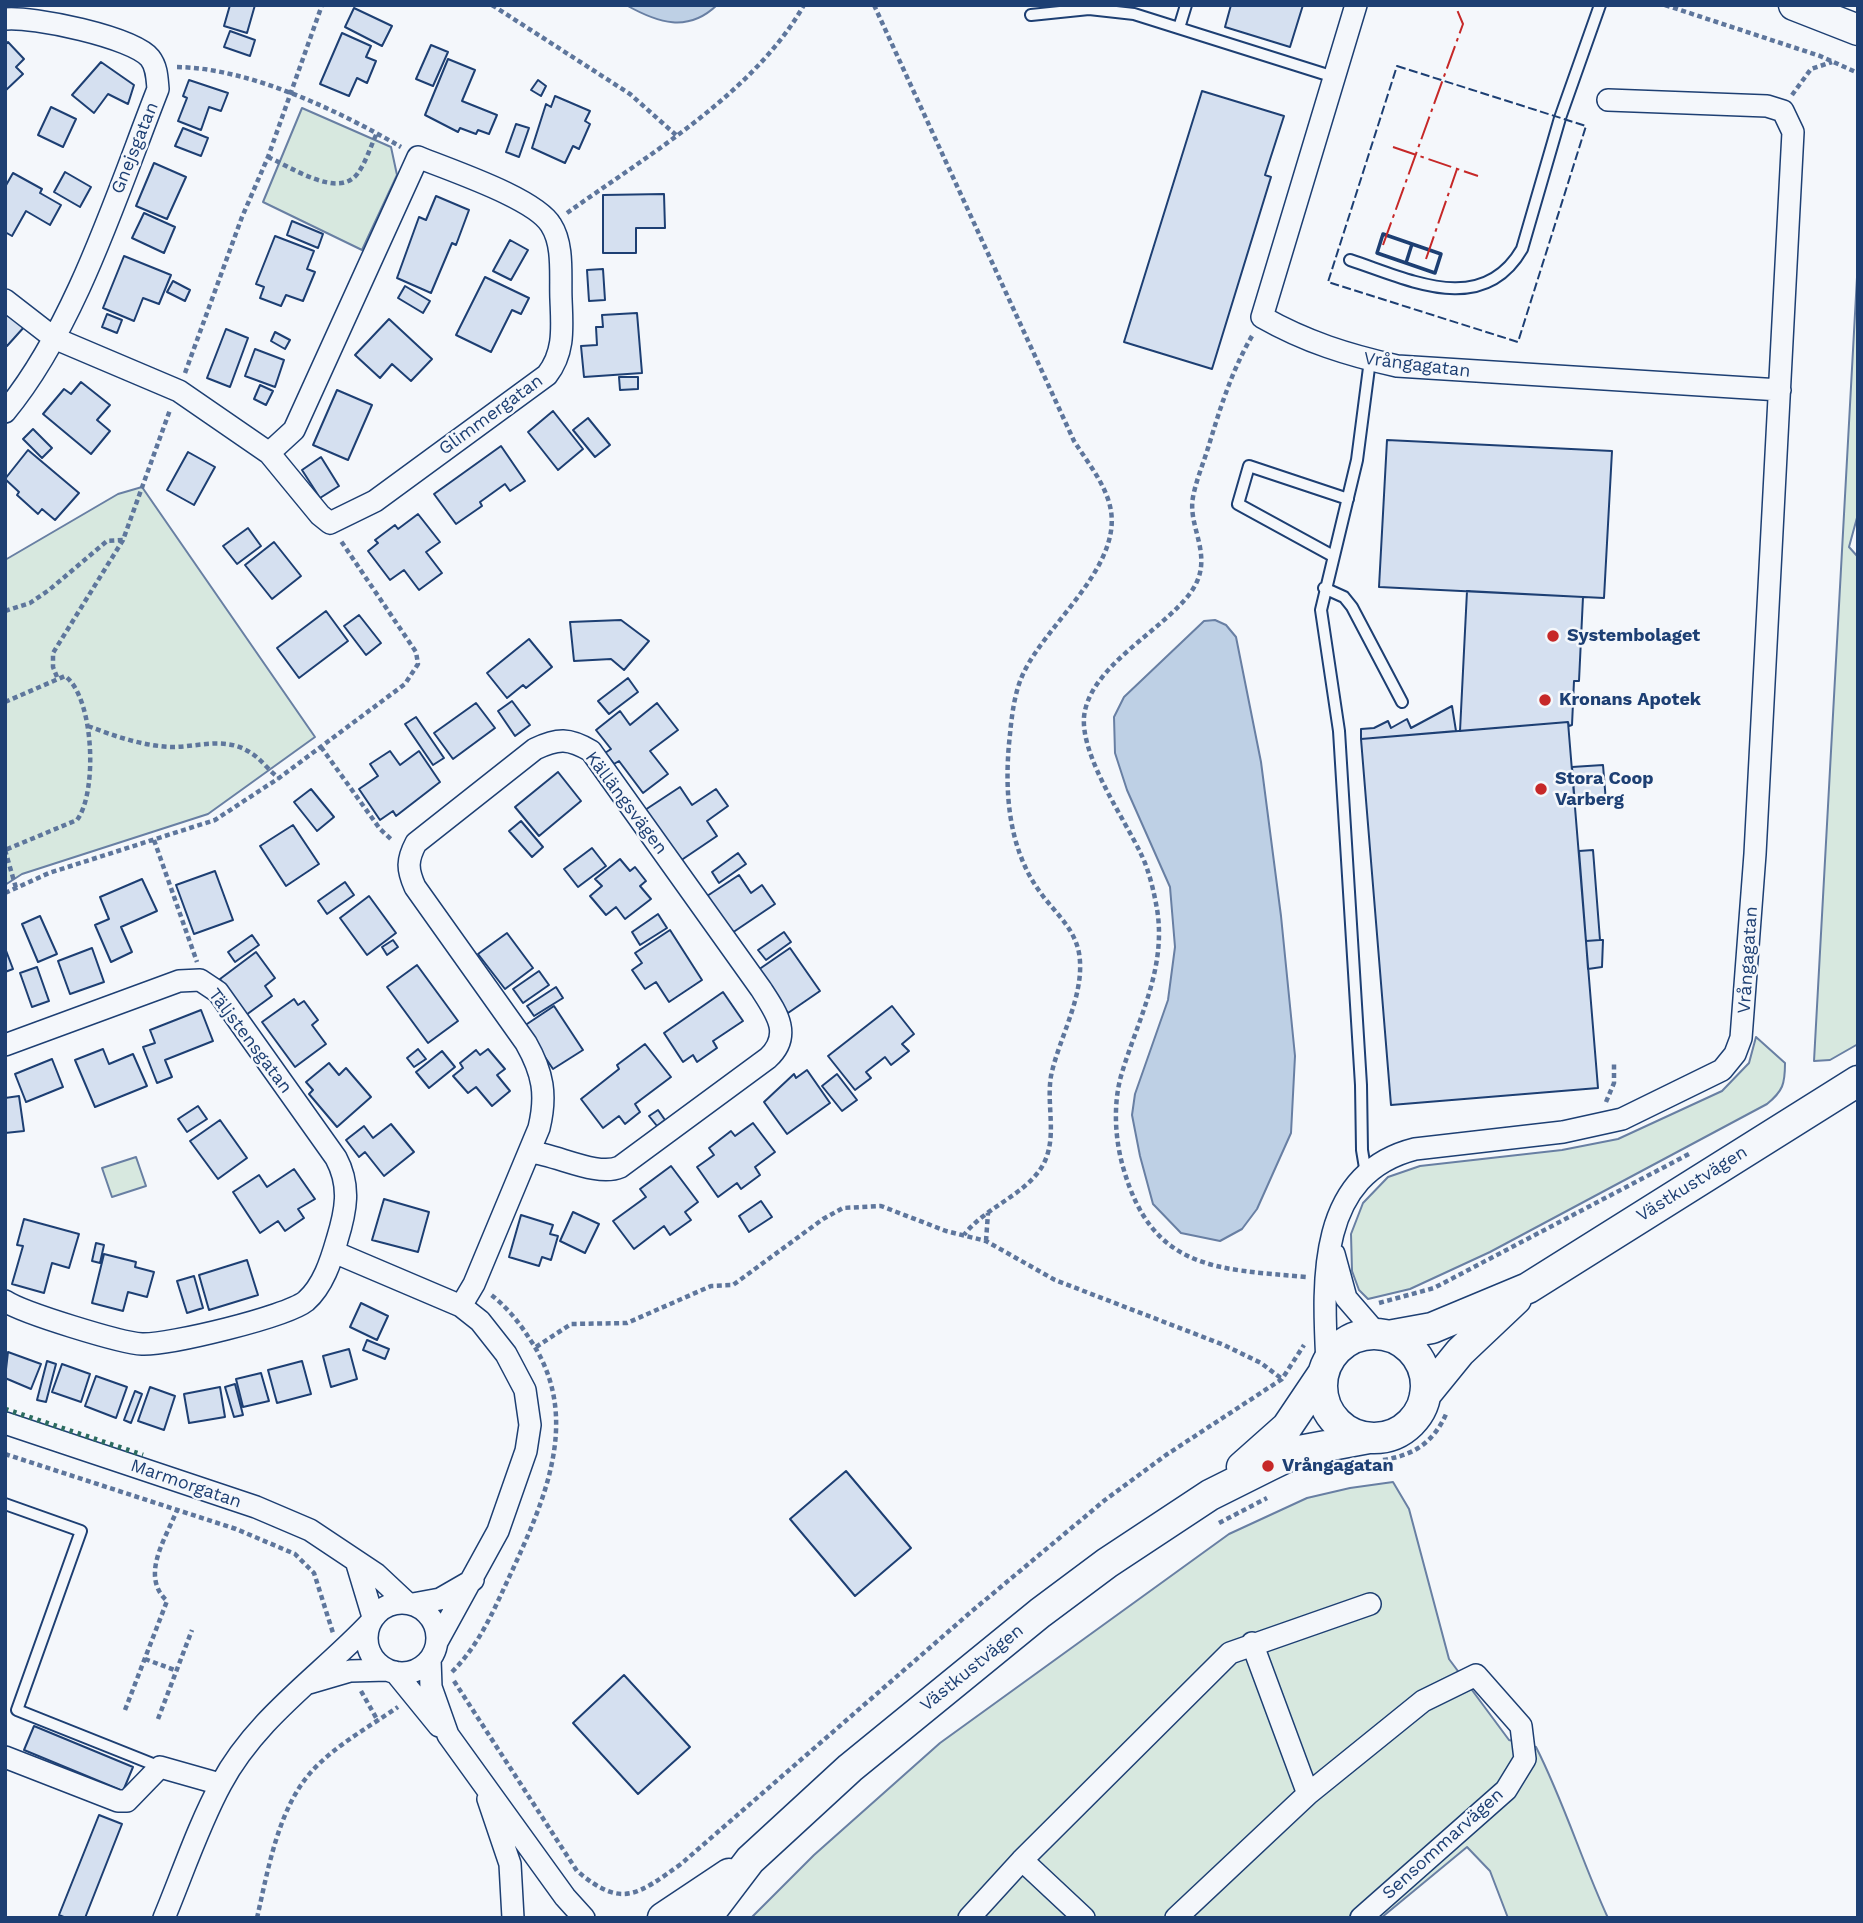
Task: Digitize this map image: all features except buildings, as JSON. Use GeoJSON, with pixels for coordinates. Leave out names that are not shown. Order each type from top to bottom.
{"type":"FeatureCollection","features":[{"type":"Feature","properties":{"kind":"street"},"geometry":{"type":"LineString","coordinates":[[1262,317],[1356,5]]}},
{"type":"Feature","properties":{"kind":"street"},"geometry":{"type":"LineString","coordinates":[[1794,5],[1858,30]]}},
{"type":"Feature","properties":{"kind":"street"},"geometry":{"type":"LineString","coordinates":[[5,19],[20,18],[60,25],[131,45],[148,56],[155,67]]}},
{"type":"Feature","properties":{"kind":"street","name":"Gnejsgatan"},"geometry":{"type":"LineString","coordinates":[[5,412],[42,361],[103,228],[159,89],[155,67]]}},
{"type":"Feature","properties":{"kind":"street"},"geometry":{"type":"LineString","coordinates":[[1608,100],[1767,106],[1783,111]]}},
{"type":"Feature","properties":{"kind":"street","name":"Vrångagatan"},"geometry":{"type":"LineString","coordinates":[[1326,1368],[1326,1267],[1345,1201],[1366,1174],[1401,1153],[1415,1149],[1563,1132],[1622,1119],[1699,1084],[1722,1070],[1735,1054],[1741,1038],[1745,1008],[1793,132],[1783,111]]}},
{"type":"Feature","properties":{"kind":"street"},"geometry":{"type":"LineString","coordinates":[[270,453],[294,430],[418,158],[519,200],[538,211],[551,225]]}},
{"type":"Feature","properties":{"kind":"street","name":"Glimmergatan"},"geometry":{"type":"LineString","coordinates":[[330,523],[375,501],[547,375],[556,363],[562,331],[559,253],[551,225]]}},
{"type":"Feature","properties":{"kind":"street"},"geometry":{"type":"LineString","coordinates":[[5,300],[54,338],[179,391],[270,453],[308,502],[330,523]]}},
{"type":"Feature","properties":{"kind":"street","name":"Vrångagatan"},"geometry":{"type":"LineString","coordinates":[[1262,317],[1302,339],[1370,360],[1426,370],[1780,390]]}},
{"type":"Feature","properties":{"kind":"street","name":"Källängsvägen"},"geometry":{"type":"LineString","coordinates":[[409,856],[416,843],[535,749],[555,739],[573,741],[591,751],[779,1018],[782,1034],[777,1050],[620,1167],[610,1171],[598,1171],[568,1159],[530,1152]]}},
{"type":"Feature","properties":{"kind":"street"},"geometry":{"type":"LineString","coordinates":[[409,856],[407,870],[415,887],[539,1065],[544,1084],[544,1106],[530,1152],[474,1284],[461,1306]]}},
{"type":"Feature","properties":{"kind":"street","name":"Täljstensgatan"},"geometry":{"type":"LineString","coordinates":[[5,1045],[179,981],[200,980],[218,992],[343,1170],[347,1201],[334,1252],[315,1292],[295,1307],[260,1319],[156,1343],[141,1344],[5,1301]]}},
{"type":"Feature","properties":{"kind":"street","name":"Västkustvägen"},"geometry":{"type":"LineString","coordinates":[[1210,1495],[1287,1427],[1337,1350],[1351,1340],[1432,1328],[1528,1288],[1858,1082]]}},
{"type":"Feature","properties":{"kind":"street","name":"Vrångagatan"},"geometry":{"type":"LineString","coordinates":[[1332,1242],[1339,1281],[1356,1312],[1383,1335]]}},
{"type":"Feature","properties":{"kind":"street"},"geometry":{"type":"LineString","coordinates":[[307,1684],[350,1671],[416,1670],[434,1651],[498,1531],[526,1451],[530,1425],[524,1390],[506,1353],[480,1321],[461,1306],[334,1252]]}},
{"type":"Feature","properties":{"kind":"street","name":"Västkustvägen"},"geometry":{"type":"LineString","coordinates":[[663,1918],[750,1860],[850,1768],[1020,1628],[1107,1563],[1210,1495],[1299,1451],[1369,1450],[1388,1436],[1406,1428],[1418,1413],[1436,1402],[1460,1352],[1528,1288]]}},
{"type":"Feature","properties":{"kind":"street"},"geometry":{"type":"LineString","coordinates":[[1383,1335],[1405,1345],[1417,1358],[1436,1402]]}},
{"type":"Feature","properties":{"kind":"street"},"geometry":{"type":"LineString","coordinates":[[1326,1368],[1323,1397],[1329,1413],[1369,1450]]}},
{"type":"Feature","properties":{"kind":"street","name":"Marmorgatan"},"geometry":{"type":"LineString","coordinates":[[5,1423],[256,1507],[310,1530],[357,1564],[376,1574],[410,1603]]}},
{"type":"Feature","properties":{"kind":"street"},"geometry":{"type":"LineString","coordinates":[[357,1564],[372,1620],[368,1646],[376,1660],[391,1671],[448,1735],[584,1918]]}},
{"type":"Feature","properties":{"kind":"street"},"geometry":{"type":"LineString","coordinates":[[164,1918],[220,1784],[281,1706],[388,1605],[452,1593],[474,1578]]}},
{"type":"Feature","properties":{"kind":"street"},"geometry":{"type":"LineString","coordinates":[[410,1603],[432,1619],[434,1651],[431,1687],[448,1735]]}},
{"type":"Feature","properties":{"kind":"street"},"geometry":{"type":"LineString","coordinates":[[969,1918],[1022,1860],[1230,1653],[1252,1643],[1370,1604]]}},
{"type":"Feature","properties":{"kind":"street"},"geometry":{"type":"LineString","coordinates":[[1176,1918],[1308,1794],[1252,1643]]}},
{"type":"Feature","properties":{"kind":"street","name":"Sensommarvägen"},"geometry":{"type":"LineString","coordinates":[[1308,1794],[1423,1701],[1476,1675],[1521,1726],[1525,1759],[1506,1790],[1361,1918]]}},
{"type":"Feature","properties":{"kind":"street"},"geometry":{"type":"LineString","coordinates":[[5,1757],[118,1801],[127,1801],[160,1767],[220,1784]]}},
{"type":"Feature","properties":{"kind":"street"},"geometry":{"type":"LineString","coordinates":[[481,1781],[507,1850],[513,1885],[513,1918]]}},
{"type":"Feature","properties":{"kind":"street","name":"Västkustvägen"},"geometry":{"type":"LineString","coordinates":[[706,1918],[750,1860]]}},
{"type":"Feature","properties":{"kind":"street"},"geometry":{"type":"LineString","coordinates":[[1022,1860],[1084,1918]]}},
{"type":"Feature","properties":{"kind":"lane"},"geometry":{"type":"LineString","coordinates":[[1179,28],[1186,5]]}},
{"type":"Feature","properties":{"kind":"lane"},"geometry":{"type":"LineString","coordinates":[[1350,260],[1443,288],[1483,285],[1501,276],[1512,266],[1522,249],[1560,118],[1600,5]]}},
{"type":"Feature","properties":{"kind":"lane"},"geometry":{"type":"LineString","coordinates":[[1031,15],[1089,9],[1113,10],[1334,77]]}},
{"type":"Feature","properties":{"kind":"lane"},"geometry":{"type":"LineString","coordinates":[[1366,1174],[1362,1150],[1361,1085],[1339,731],[1322,628],[1324,588],[1348,499],[1370,360]]}},
{"type":"Feature","properties":{"kind":"lane"},"geometry":{"type":"LineString","coordinates":[[1333,556],[1238,504],[1248,466],[1348,499]]}},
{"type":"Feature","properties":{"kind":"lane"},"geometry":{"type":"LineString","coordinates":[[1324,588],[1344,597],[1352,607],[1402,702]]}},
{"type":"Feature","properties":{"kind":"lane"},"geometry":{"type":"LineString","coordinates":[[5,1504],[81,1531],[17,1710]]}},
{"type":"Feature","properties":{"kind":"lane"},"geometry":{"type":"LineString","coordinates":[[5,1705],[160,1767]]}},
{"type":"Feature","properties":{"kind":"path"},"geometry":{"type":"LineString","coordinates":[[57,677],[53,667],[53,653],[123,540],[242,217],[268,158],[322,5]]}},
{"type":"Feature","properties":{"kind":"path"},"geometry":{"type":"LineString","coordinates":[[492,5],[630,94],[676,135]]}},
{"type":"Feature","properties":{"kind":"path"},"geometry":{"type":"LineString","coordinates":[[551,225],[708,112],[787,35],[804,5]]}},
{"type":"Feature","properties":{"kind":"path"},"geometry":{"type":"LineString","coordinates":[[874,5],[1074,441],[1106,495],[1111,513],[1111,529],[1088,583],[1023,673],[1015,700],[1007,774],[1010,817],[1016,844],[1035,884],[1074,937],[1081,968],[1051,1077],[1049,1099],[1052,1132],[1048,1156],[1031,1179],[988,1212],[964,1235]]}},
{"type":"Feature","properties":{"kind":"path"},"geometry":{"type":"LineString","coordinates":[[1665,5],[1858,73]]}},
{"type":"Feature","properties":{"kind":"path"},"geometry":{"type":"LineString","coordinates":[[1783,111],[1806,74],[1832,62]]}},
{"type":"Feature","properties":{"kind":"path"},"geometry":{"type":"LineString","coordinates":[[155,67],[204,68],[290,94],[377,133],[418,158]]}},
{"type":"Feature","properties":{"kind":"path"},"geometry":{"type":"LineString","coordinates":[[268,158],[326,183],[347,181],[358,174],[377,133]]}},
{"type":"Feature","properties":{"kind":"path"},"geometry":{"type":"LineString","coordinates":[[1262,317],[1233,369],[1192,500],[1201,547],[1201,565],[1192,592],[1125,654],[1094,690],[1087,703],[1084,733],[1095,762],[1143,858],[1157,910],[1158,958],[1147,1004],[1116,1097],[1118,1149],[1130,1191],[1140,1213],[1163,1241],[1180,1253],[1223,1269],[1307,1277]]}},
{"type":"Feature","properties":{"kind":"path"},"geometry":{"type":"LineString","coordinates":[[5,893],[48,873],[215,820],[279,778],[405,684],[418,664],[407,635],[330,523]]}},
{"type":"Feature","properties":{"kind":"path"},"geometry":{"type":"LineString","coordinates":[[5,611],[30,603],[49,590],[107,541],[123,540]]}},
{"type":"Feature","properties":{"kind":"path"},"geometry":{"type":"LineString","coordinates":[[5,702],[57,677],[65,676],[76,684],[88,726],[85,809],[77,820],[5,850],[16,888]]}},
{"type":"Feature","properties":{"kind":"path"},"geometry":{"type":"LineString","coordinates":[[88,726],[150,744],[171,747],[216,742],[233,745],[252,753],[279,778]]}},
{"type":"Feature","properties":{"kind":"path"},"geometry":{"type":"LineString","coordinates":[[321,747],[380,829],[409,856]]}},
{"type":"Feature","properties":{"kind":"path"},"geometry":{"type":"LineString","coordinates":[[154,840],[194,948],[200,980]]}},
{"type":"Feature","properties":{"kind":"path"},"geometry":{"type":"LineString","coordinates":[[1356,1312],[1434,1288],[1467,1274],[1697,1149]]}},
{"type":"Feature","properties":{"kind":"path"},"geometry":{"type":"LineString","coordinates":[[536,1347],[571,1324],[627,1323],[711,1286],[733,1285],[789,1241],[843,1208],[881,1206],[946,1231],[986,1241],[1055,1280],[1224,1345],[1261,1363],[1282,1379],[1301,1408]]}},
{"type":"Feature","properties":{"kind":"path"},"geometry":{"type":"LineString","coordinates":[[986,1241],[988,1212]]}},
{"type":"Feature","properties":{"kind":"path"},"geometry":{"type":"LineString","coordinates":[[449,1675],[577,1871],[596,1887],[611,1894],[629,1894],[646,1888],[681,1864],[972,1611],[1105,1500],[1166,1455],[1282,1379],[1305,1342],[1307,1330],[1326,1326]]}},
{"type":"Feature","properties":{"kind":"path"},"geometry":{"type":"LineString","coordinates":[[1369,1450],[1401,1458],[1419,1450],[1432,1439],[1436,1402]]}},
{"type":"Feature","properties":{"kind":"path"},"geometry":{"type":"LineString","coordinates":[[5,1454],[177,1510],[295,1554],[314,1573],[340,1650]]}},
{"type":"Feature","properties":{"kind":"path"},"geometry":{"type":"LineString","coordinates":[[1208,1529],[1279,1492]]}},
{"type":"Feature","properties":{"kind":"path"},"geometry":{"type":"LineString","coordinates":[[125,1710],[167,1601],[157,1592],[153,1570],[177,1510]]}},
{"type":"Feature","properties":{"kind":"path"},"geometry":{"type":"LineString","coordinates":[[158,1719],[192,1630]]}},
{"type":"Feature","properties":{"kind":"path"},"geometry":{"type":"LineString","coordinates":[[145,1659],[177,1671]]}},
{"type":"Feature","properties":{"kind":"path"},"geometry":{"type":"LineString","coordinates":[[350,1671],[378,1721]]}},
{"type":"Feature","properties":{"kind":"path"},"geometry":{"type":"LineString","coordinates":[[257,1918],[290,1805],[302,1783],[342,1746],[402,1704]]}},
{"type":"Feature","properties":{"kind":"shaded area"},"geometry":{"type":"Polygon","coordinates":[[[302,108],[391,147],[397,175],[362,250],[263,202],[302,108]]]}},
{"type":"Feature","properties":{"kind":"shaded area"},"geometry":{"type":"Polygon","coordinates":[[[1858,259],[1858,514],[1849,547],[1858,557],[1858,1044],[1830,1060],[1814,1061],[1858,259]]]}},
{"type":"Feature","properties":{"kind":"shaded area"},"geometry":{"type":"Polygon","coordinates":[[[142,487],[315,737],[208,814],[22,874],[5,885],[5,560],[118,494],[142,487]]]}},
{"type":"Feature","properties":{"kind":"shaded area"},"geometry":{"type":"Polygon","coordinates":[[[1756,1037],[1785,1063],[1782,1086],[1767,1104],[1490,1252],[1410,1289],[1368,1299],[1359,1290],[1352,1271],[1351,1234],[1363,1203],[1388,1177],[1420,1166],[1562,1150],[1618,1139],[1722,1091],[1749,1063],[1756,1037]]]}},
{"type":"Feature","properties":{"kind":"shaded area"},"geometry":{"type":"Polygon","coordinates":[[[136,1157],[146,1186],[112,1197],[102,1168],[136,1157]]]}},
{"type":"Feature","properties":{"kind":"shaded area"},"geometry":{"type":"Polygon","coordinates":[[[1393,1482],[1409,1509],[1449,1659],[1509,1740],[1536,1747],[1608,1918],[1508,1918],[1490,1871],[1467,1847],[1381,1918],[751,1918],[814,1855],[940,1743],[1229,1534],[1307,1498],[1393,1482]]]}},
{"type":"Feature","properties":{"kind":"water"},"geometry":{"type":"Polygon","coordinates":[[[626,5],[717,5],[695,19],[673,22],[650,17],[626,5]]]}},
{"type":"Feature","properties":{"kind":"water"},"geometry":{"type":"Polygon","coordinates":[[[1215,620],[1226,625],[1236,637],[1261,762],[1281,916],[1295,1056],[1291,1133],[1257,1209],[1242,1229],[1220,1241],[1181,1233],[1153,1204],[1140,1156],[1132,1115],[1135,1094],[1168,1000],[1175,947],[1170,887],[1127,790],[1115,753],[1114,717],[1124,697],[1204,621],[1215,620]]]}},
{"type":"Feature","properties":{"kind":"hedge"},"geometry":{"type":"LineString","coordinates":[[5,1409],[143,1455]]}},
{"type":"Feature","properties":{"kind":"fence"},"geometry":{"type":"LineString","coordinates":[[1397,66],[1586,126],[1518,342],[1328,282],[1397,66]]}},
{"type":"Feature","properties":{"kind":"wall"},"geometry":{"type":"LineString","coordinates":[[1383,234],[1441,254],[1435,273],[1377,253],[1383,234]]}},
{"type":"Feature","properties":{"kind":"wall"},"geometry":{"type":"LineString","coordinates":[[1406,263],[1412,244]]}},
{"type":"Feature","properties":{"kind":"power"},"geometry":{"type":"LineString","coordinates":[[1383,245],[1463,24],[1455,5]]}},
{"type":"Feature","properties":{"kind":"power"},"geometry":{"type":"LineString","coordinates":[[1393,147],[1478,176]]}},
{"type":"Feature","properties":{"kind":"power"},"geometry":{"type":"LineString","coordinates":[[1426,259],[1457,169]]}},
{"type":"Feature","properties":{"kind":"place","name":"Systembolaget"},"geometry":{"type":"Point","coordinates":[1553,636]}},
{"type":"Feature","properties":{"kind":"place","name":"Kronans Apotek"},"geometry":{"type":"Point","coordinates":[1545,700]}},
{"type":"Feature","properties":{"kind":"place","name":"Stora Coop Varberg"},"geometry":{"type":"Point","coordinates":[1541,789]}},
{"type":"Feature","properties":{"kind":"place","name":"Vrångagatan"},"geometry":{"type":"Point","coordinates":[1268,1466]}}]}
